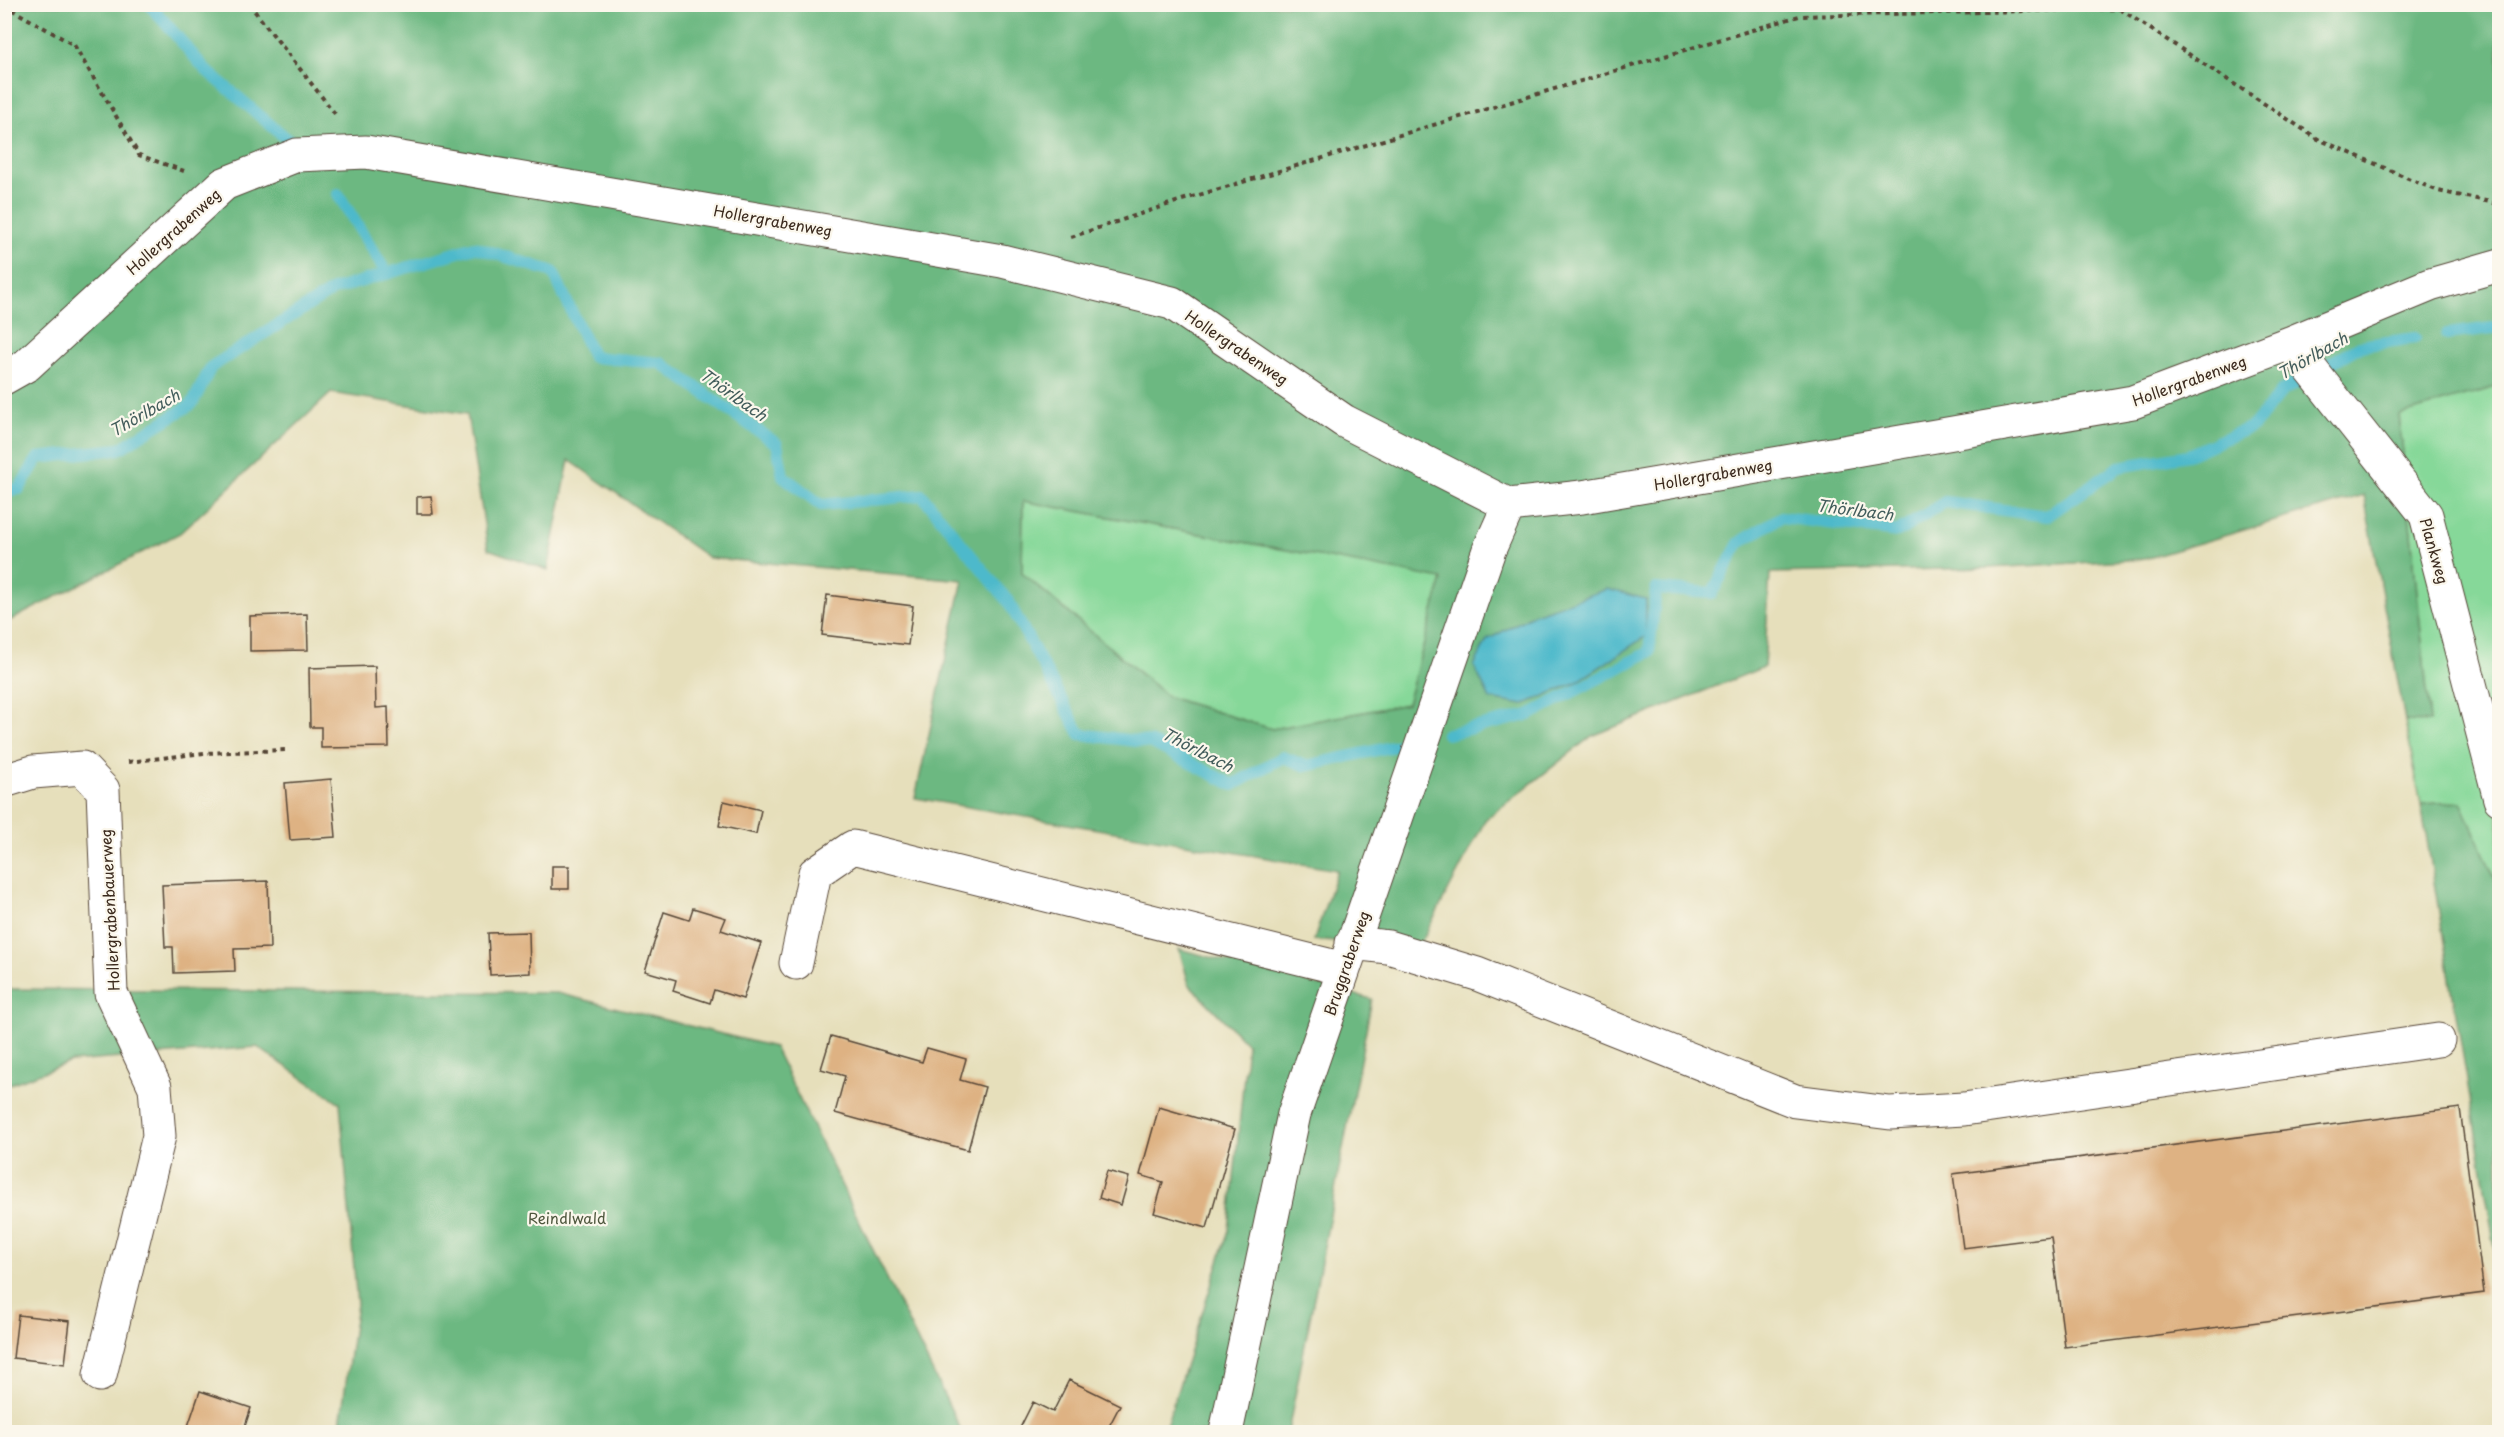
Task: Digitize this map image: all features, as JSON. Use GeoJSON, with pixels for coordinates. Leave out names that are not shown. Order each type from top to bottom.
{"type":"FeatureCollection","features":[{"type":"Feature","properties":{"kind":"street","name":"Hollergrabenweg"},"geometry":{"type":"LineString","coordinates":[[4,378],[27,365],[224,184],[297,155],[366,152],[1002,261],[1172,303],[1344,421],[1509,505],[1582,497],[2133,402],[2290,343],[2430,285],[2499,265]]}},
{"type":"Feature","properties":{"kind":"street","name":"Plankweg"},"geometry":{"type":"LineString","coordinates":[[2290,343],[2426,515],[2499,799]]}},
{"type":"Feature","properties":{"kind":"street","name":"Bruggraberweg"},"geometry":{"type":"LineString","coordinates":[[1226,1432],[1294,1114],[1489,550],[1509,505]]}},
{"type":"Feature","properties":{"kind":"street"},"geometry":{"type":"LineString","coordinates":[[4,781],[33,772],[82,768]]}},
{"type":"Feature","properties":{"kind":"street","name":"Hollergrabenbauerweg"},"geometry":{"type":"LineString","coordinates":[[82,768],[103,790],[111,993],[155,1087],[159,1136],[100,1375]]}},
{"type":"Feature","properties":{"kind":"street"},"geometry":{"type":"LineString","coordinates":[[796,963],[815,873],[853,847],[1348,956],[1388,947],[1477,974],[1795,1101],[1890,1113],[1964,1109],[2438,1040]]}},
{"type":"Feature","properties":{"kind":"path"},"geometry":{"type":"LineString","coordinates":[[1070,238],[1182,200],[1799,16],[2121,9],[2130,4]]}},
{"type":"Feature","properties":{"kind":"path"},"geometry":{"type":"LineString","coordinates":[[4,5],[74,45],[139,155],[224,184]]}},
{"type":"Feature","properties":{"kind":"path"},"geometry":{"type":"LineString","coordinates":[[252,6],[366,152]]}},
{"type":"Feature","properties":{"kind":"path"},"geometry":{"type":"LineString","coordinates":[[2121,9],[2318,139],[2438,191],[2499,204]]}},
{"type":"Feature","properties":{"kind":"path"},"geometry":{"type":"LineString","coordinates":[[82,768],[204,753],[286,750]]}},
{"type":"Feature","properties":{"kind":"green space"},"geometry":{"type":"Polygon","coordinates":[[[5,5],[2499,5],[2499,386],[2399,415],[2430,722],[2405,721],[2364,495],[2145,559],[1989,568],[1770,573],[1764,667],[1592,736],[1486,819],[1417,950],[1314,940],[1337,870],[915,798],[963,580],[709,558],[569,460],[548,570],[488,549],[467,414],[331,393],[180,533],[5,623],[5,5]],[[1023,501],[1022,573],[1168,697],[1272,729],[1407,704],[1442,579],[1023,501]]]}},
{"type":"Feature","properties":{"kind":"green space"},"geometry":{"type":"Polygon","coordinates":[[[2499,386],[2499,888],[2461,802],[2421,804],[2405,721],[2430,722],[2399,415],[2499,386]]]}},
{"type":"Feature","properties":{"kind":"green space"},"geometry":{"type":"Polygon","coordinates":[[[1023,501],[1443,579],[1407,704],[1272,729],[1168,697],[1022,573],[1023,501]]]}},
{"type":"Feature","properties":{"kind":"green space"},"geometry":{"type":"Polygon","coordinates":[[[2461,802],[2499,888],[2499,1272],[2421,804],[2461,802]]]}},
{"type":"Feature","properties":{"kind":"green space"},"geometry":{"type":"Polygon","coordinates":[[[1179,949],[1372,999],[1288,1432],[1164,1432],[1229,1230],[1247,1044],[1189,984],[1179,949]]]}},
{"type":"Feature","properties":{"kind":"green space","name":"Reindlwald"},"geometry":{"type":"Polygon","coordinates":[[[4,989],[557,993],[774,1047],[962,1432],[339,1432],[357,1304],[340,1103],[257,1047],[71,1062],[5,1086],[4,989]]]}},
{"type":"Feature","properties":{"kind":"water"},"geometry":{"type":"Polygon","coordinates":[[[1607,589],[1646,599],[1646,636],[1577,682],[1523,705],[1490,699],[1474,666],[1487,640],[1534,614],[1607,589]]]}},
{"type":"Feature","properties":{"kind":"building"},"geometry":{"type":"Polygon","coordinates":[[[431,496],[433,514],[417,514],[417,497],[431,496]]]}},
{"type":"Feature","properties":{"kind":"building"},"geometry":{"type":"Polygon","coordinates":[[[827,595],[913,606],[908,645],[822,635],[827,595]]]}},
{"type":"Feature","properties":{"kind":"building"},"geometry":{"type":"Polygon","coordinates":[[[307,614],[308,650],[250,651],[250,616],[307,614]]]}},
{"type":"Feature","properties":{"kind":"building"},"geometry":{"type":"Polygon","coordinates":[[[375,666],[376,708],[388,707],[389,747],[321,748],[321,727],[310,727],[309,668],[375,666]]]}},
{"type":"Feature","properties":{"kind":"building"},"geometry":{"type":"Polygon","coordinates":[[[331,779],[336,837],[290,840],[285,783],[331,779]]]}},
{"type":"Feature","properties":{"kind":"building"},"geometry":{"type":"Polygon","coordinates":[[[724,801],[761,810],[756,834],[719,826],[724,801]]]}},
{"type":"Feature","properties":{"kind":"building"},"geometry":{"type":"Polygon","coordinates":[[[552,866],[569,866],[569,889],[552,889],[552,866]]]}},
{"type":"Feature","properties":{"kind":"building"},"geometry":{"type":"Polygon","coordinates":[[[268,881],[270,948],[234,949],[235,971],[174,973],[173,947],[165,947],[162,885],[268,881]]]}},
{"type":"Feature","properties":{"kind":"building"},"geometry":{"type":"Polygon","coordinates":[[[693,908],[726,918],[721,930],[761,943],[743,999],[714,990],[710,1003],[673,991],[676,980],[645,971],[664,912],[689,920],[693,908]]]}},
{"type":"Feature","properties":{"kind":"building"},"geometry":{"type":"Polygon","coordinates":[[[529,932],[530,973],[490,975],[488,933],[529,932]]]}},
{"type":"Feature","properties":{"kind":"building"},"geometry":{"type":"Polygon","coordinates":[[[831,1036],[922,1062],[927,1048],[966,1059],[960,1080],[985,1087],[968,1150],[835,1113],[845,1076],[821,1069],[831,1036]]]}},
{"type":"Feature","properties":{"kind":"building"},"geometry":{"type":"Polygon","coordinates":[[[1159,1107],[1235,1129],[1207,1228],[1154,1213],[1163,1182],[1140,1175],[1159,1107]]]}},
{"type":"Feature","properties":{"kind":"building"},"geometry":{"type":"Polygon","coordinates":[[[2460,1108],[2484,1293],[2065,1347],[2051,1237],[1963,1248],[1953,1174],[2460,1108]]]}},
{"type":"Feature","properties":{"kind":"building"},"geometry":{"type":"Polygon","coordinates":[[[1107,1171],[1129,1177],[1121,1205],[1099,1198],[1107,1171]]]}},
{"type":"Feature","properties":{"kind":"building"},"geometry":{"type":"Polygon","coordinates":[[[18,1315],[70,1321],[65,1364],[13,1358],[18,1315]]]}},
{"type":"Feature","properties":{"kind":"building"},"geometry":{"type":"Polygon","coordinates":[[[1069,1380],[1120,1405],[1106,1432],[1018,1432],[1033,1402],[1053,1412],[1069,1380]]]}},
{"type":"Feature","properties":{"kind":"building"},"geometry":{"type":"Polygon","coordinates":[[[200,1391],[251,1408],[243,1432],[186,1432],[200,1391]]]}},
{"type":"Feature","properties":{"kind":"waterway"},"geometry":{"type":"LineString","coordinates":[[149,4],[206,70],[293,144]]}},
{"type":"Feature","properties":{"kind":"waterway"},"geometry":{"type":"LineString","coordinates":[[338,194],[387,274]]}},
{"type":"Feature","properties":{"kind":"waterway","name":"Thörlbach"},"geometry":{"type":"LineString","coordinates":[[4,491],[19,489],[38,458],[119,449],[192,404],[211,367],[333,290],[475,247],[553,272],[593,357],[661,363],[777,444],[783,476],[821,505],[922,495],[1008,601],[1080,734],[1152,743],[1233,785],[1283,757],[1306,766],[1400,745]]}},
{"type":"Feature","properties":{"kind":"waterway","name":"Thörlbach"},"geometry":{"type":"LineString","coordinates":[[2447,334],[2500,327]]}},
{"type":"Feature","properties":{"kind":"waterway","name":"Thörlbach"},"geometry":{"type":"LineString","coordinates":[[1447,734],[1529,715],[1649,652],[1656,589],[1712,593],[1739,543],[1781,517],[1898,532],[1945,502],[2047,516],[2119,467],[2188,455],[2253,426],[2282,391],[2360,346],[2415,338]]}}]}
